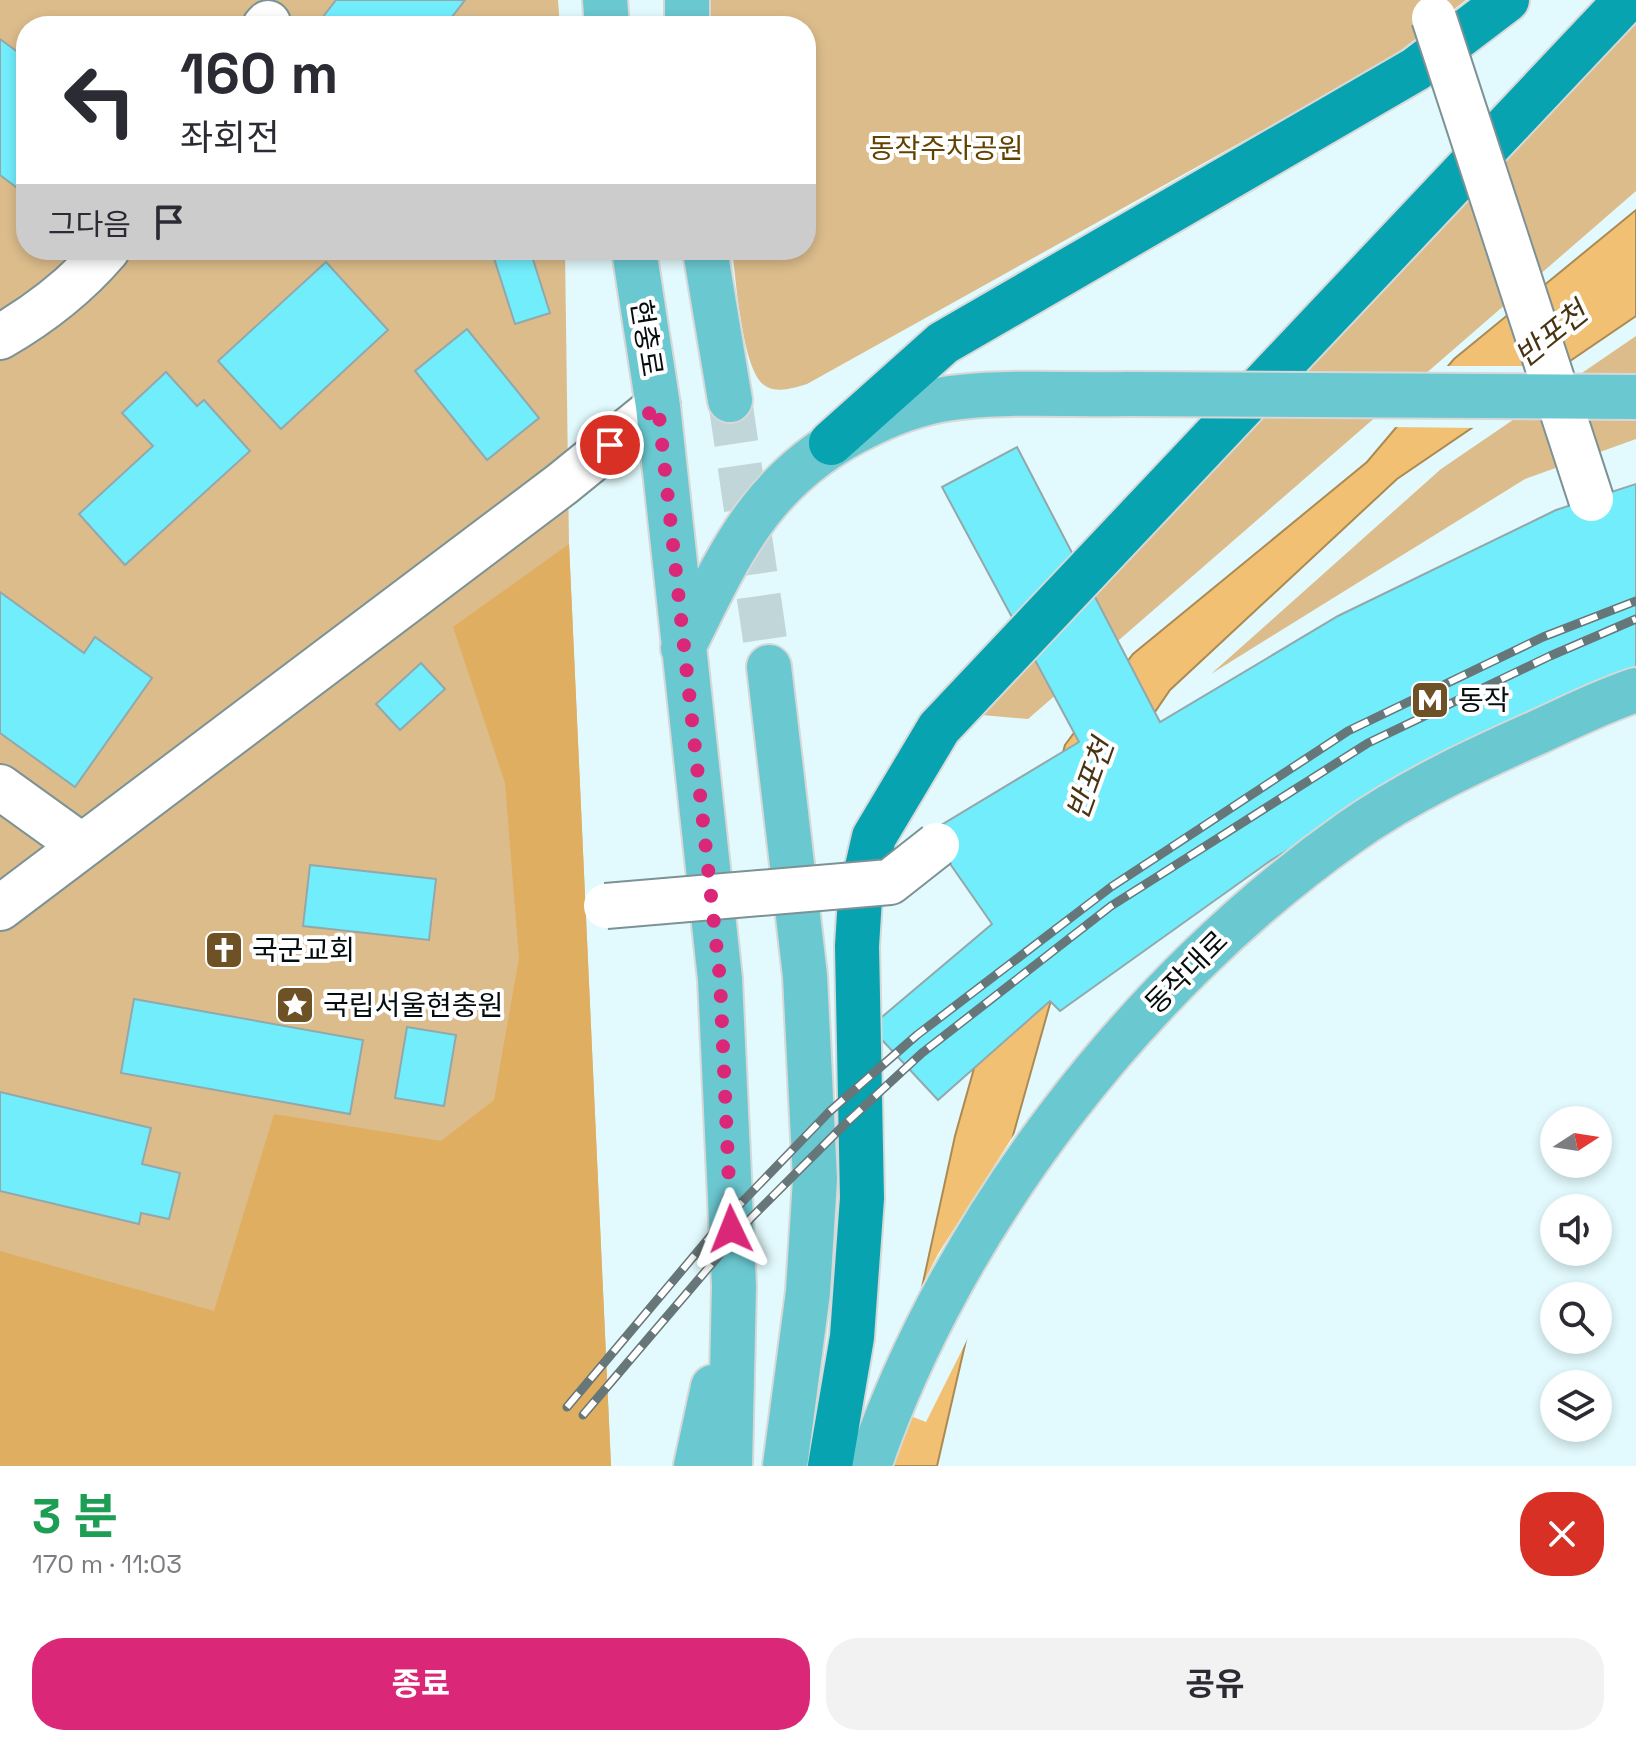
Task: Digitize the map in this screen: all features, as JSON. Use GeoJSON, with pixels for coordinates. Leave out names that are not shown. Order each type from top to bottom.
{"type":"FeatureCollection","features":[{"type":"Feature","properties":{"kind":"highway"},"geometry":{"type":"LineString","coordinates":[[831,443],[943,343],[1416,69],[1507,0]]}},
{"type":"Feature","properties":{"kind":"highway"},"geometry":{"type":"LineString","coordinates":[[830,1466],[852,1337],[861,1213],[857,946],[860,898],[874,837],[939,728],[1626,0]]}},
{"type":"Feature","properties":{"kind":"main road","name":"현충로"},"geometry":{"type":"LineString","coordinates":[[636,260],[658,406],[720,979],[734,1286]]}},
{"type":"Feature","properties":{"kind":"main road"},"geometry":{"type":"LineString","coordinates":[[707,260],[730,400]]}},
{"type":"Feature","properties":{"kind":"main road"},"geometry":{"type":"LineString","coordinates":[[683,648],[722,570],[755,517],[785,480],[831,443],[893,413],[959,397],[1130,394],[1636,397]]}},
{"type":"Feature","properties":{"kind":"main road"},"geometry":{"type":"LineString","coordinates":[[769,667],[805,976],[815,1179],[808,1292],[785,1466]]}},
{"type":"Feature","properties":{"kind":"main road","name":"동작대로"},"geometry":{"type":"LineString","coordinates":[[869,1466],[937,1309],[1001,1203],[1082,1087],[1184,972],[1244,915],[1290,878],[1350,832],[1414,791],[1480,758],[1636,690]]}},
{"type":"Feature","properties":{"kind":"main road"},"geometry":{"type":"LineString","coordinates":[[696,1466],[734,1286]]}},
{"type":"Feature","properties":{"kind":"main road"},"geometry":{"type":"LineString","coordinates":[[730,1466],[734,1286]]}},
{"type":"Feature","properties":{"kind":"street"},"geometry":{"type":"LineString","coordinates":[[1434,18],[1591,499]]}},
{"type":"Feature","properties":{"kind":"street"},"geometry":{"type":"LineString","coordinates":[[0,337],[31,319],[98,260]]}},
{"type":"Feature","properties":{"kind":"street"},"geometry":{"type":"LineString","coordinates":[[0,908],[562,484],[658,406]]}},
{"type":"Feature","properties":{"kind":"street"},"geometry":{"type":"LineString","coordinates":[[0,787],[82,846]]}},
{"type":"Feature","properties":{"kind":"street"},"geometry":{"type":"LineString","coordinates":[[606,906],[890,882],[937,845]]}},
{"type":"Feature","properties":{"kind":"green space","name":"국립서울현충원"},"geometry":{"type":"Polygon","coordinates":[[[0,0],[558,0],[559,16],[16,16],[16,260],[565,260],[569,544],[611,1466],[0,1466],[0,0]]]}},
{"type":"Feature","properties":{"kind":"green space","name":"동작주차공원"},"geometry":{"type":"Polygon","coordinates":[[[709,0],[1466,0],[1387,61],[807,384],[779,390],[764,385],[750,361],[741,322],[733,260],[816,260],[816,16],[710,16],[709,0]]]}},
{"type":"Feature","properties":{"kind":"green space"},"geometry":{"type":"Polygon","coordinates":[[[1636,24],[1636,191],[1028,719],[970,714],[1636,24]]]}},
{"type":"Feature","properties":{"kind":"green space"},"geometry":{"type":"Polygon","coordinates":[[[1636,336],[1636,439],[1525,479],[1211,674],[1441,469],[1636,336]]]}},
{"type":"Feature","properties":{"kind":"shaded area"},"geometry":{"type":"Polygon","coordinates":[[[569,544],[611,1466],[0,1466],[0,1251],[214,1311],[274,1114],[441,1141],[494,1100],[519,958],[505,783],[453,627],[569,544]]]}},
{"type":"Feature","properties":{"kind":"water","name":"반포천"},"geometry":{"type":"Polygon","coordinates":[[[1636,210],[1636,316],[1397,479],[1170,690],[1116,769],[1014,1132],[937,1466],[883,1466],[955,1136],[1065,745],[1133,654],[1367,462],[1454,359],[1636,210]]]}},
{"type":"Feature","properties":{"kind":"pier"},"geometry":{"type":"Polygon","coordinates":[[[1443,366],[1570,366],[1479,428],[1391,427],[1443,366]]]}},
{"type":"Feature","properties":{"kind":"pier"},"geometry":{"type":"Polygon","coordinates":[[[1020,1125],[973,1328],[926,1422],[892,1409],[916,1297],[938,1254],[1020,1125]]]}},
{"type":"Feature","properties":{"kind":"building"},"geometry":{"type":"Polygon","coordinates":[[[336,0],[465,0],[453,16],[324,16],[336,0]]]}},
{"type":"Feature","properties":{"kind":"building"},"geometry":{"type":"Polygon","coordinates":[[[0,39],[16,51],[16,187],[0,175],[0,39]]]}},
{"type":"Feature","properties":{"kind":"building"},"geometry":{"type":"Polygon","coordinates":[[[495,260],[533,260],[550,313],[515,324],[495,260]]]}},
{"type":"Feature","properties":{"kind":"building"},"geometry":{"type":"Polygon","coordinates":[[[326,262],[388,330],[281,429],[218,361],[326,262]]]}},
{"type":"Feature","properties":{"kind":"building"},"geometry":{"type":"Polygon","coordinates":[[[467,329],[539,418],[487,460],[415,371],[467,329]]]}},
{"type":"Feature","properties":{"kind":"building"},"geometry":{"type":"Polygon","coordinates":[[[166,372],[197,406],[204,400],[250,451],[125,565],[79,514],[153,446],[122,413],[166,372]]]}},
{"type":"Feature","properties":{"kind":"building"},"geometry":{"type":"Polygon","coordinates":[[[1017,447],[1160,722],[1338,616],[1556,510],[1636,484],[1636,669],[1411,775],[1270,861],[1060,1011],[1050,1001],[938,1100],[870,1027],[992,924],[937,845],[933,830],[1079,742],[942,487],[1017,447]]]}},
{"type":"Feature","properties":{"kind":"building"},"geometry":{"type":"Polygon","coordinates":[[[0,592],[84,653],[95,637],[152,678],[75,787],[0,733],[0,592]]]}},
{"type":"Feature","properties":{"kind":"building"},"geometry":{"type":"Polygon","coordinates":[[[421,663],[445,689],[400,730],[376,704],[421,663]]]}},
{"type":"Feature","properties":{"kind":"building"},"geometry":{"type":"Polygon","coordinates":[[[310,865],[436,879],[429,940],[303,926],[310,865]]]}},
{"type":"Feature","properties":{"kind":"building"},"geometry":{"type":"Polygon","coordinates":[[[134,999],[363,1040],[350,1114],[121,1073],[134,999]]]}},
{"type":"Feature","properties":{"kind":"building"},"geometry":{"type":"Polygon","coordinates":[[[407,1027],[456,1035],[444,1106],[395,1098],[407,1027]]]}},
{"type":"Feature","properties":{"kind":"building"},"geometry":{"type":"Polygon","coordinates":[[[0,1092],[151,1128],[142,1164],[180,1173],[169,1219],[141,1213],[139,1224],[0,1191],[0,1092]]]}},
{"type":"Feature","properties":{"kind":"tunnel"},"geometry":{"type":"LineString","coordinates":[[730,400],[769,667]]}},
{"type":"Feature","properties":{"kind":"railway"},"geometry":{"type":"LineString","coordinates":[[567,1407],[720,1225],[829,1112],[917,1035],[1111,887],[1348,731],[1543,637],[1636,601]]}},
{"type":"Feature","properties":{"kind":"railway"},"geometry":{"type":"LineString","coordinates":[[583,1415],[750,1219],[845,1124],[922,1053],[1111,906],[1368,743],[1550,656],[1636,619]]}},
{"type":"Feature","properties":{"kind":"place","name":"동작"},"geometry":{"type":"Point","coordinates":[1430,700]}},
{"type":"Feature","properties":{"kind":"place","name":"국군교회"},"geometry":{"type":"Point","coordinates":[224,950]}},
{"type":"Feature","properties":{"kind":"place","name":"국립서울현충원"},"geometry":{"type":"Point","coordinates":[295,1005]}},
{"type":"Feature","properties":{"kind":"route"},"geometry":{"type":"LineString","coordinates":[[610,445],[658,406],[720,979],[731,1229]]}}]}
